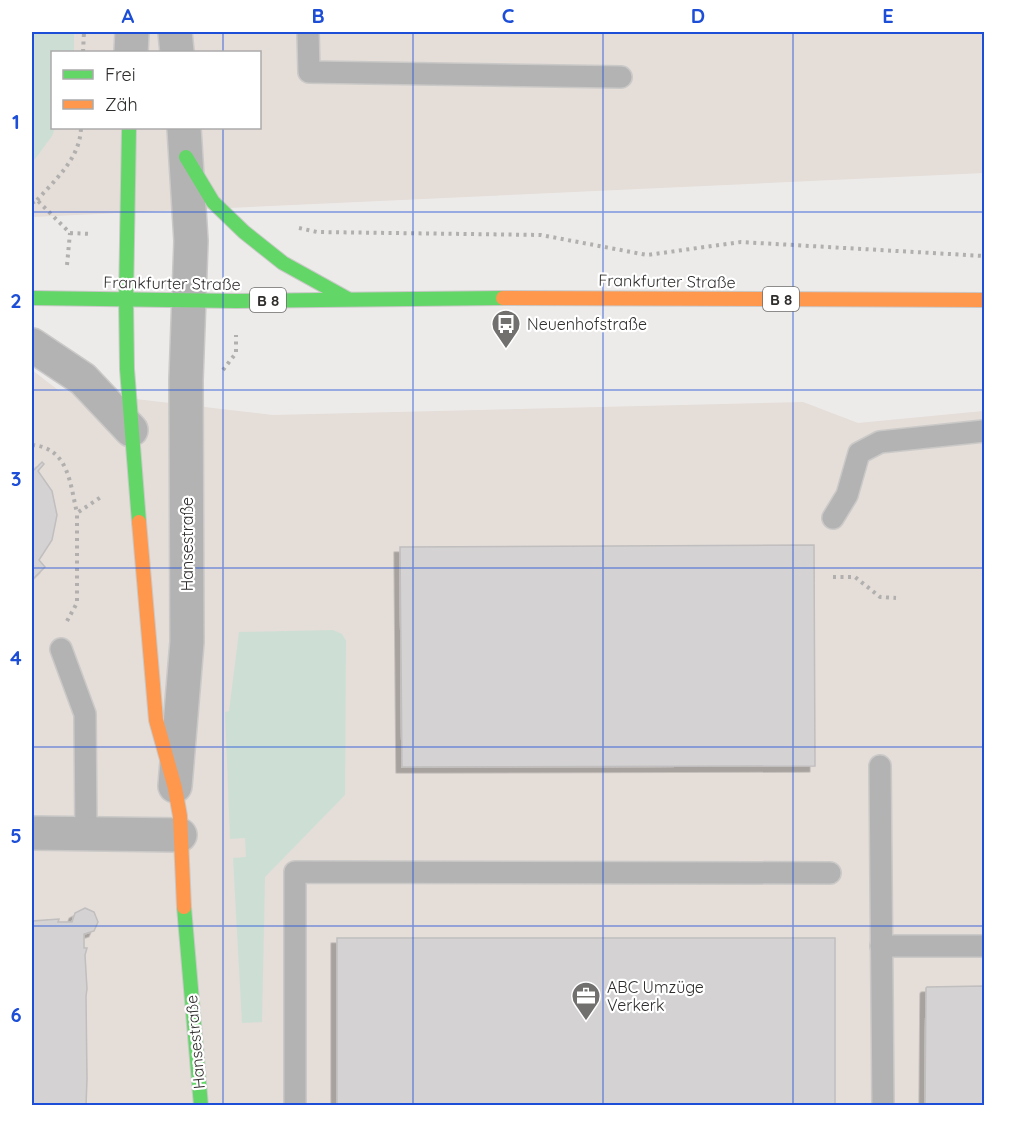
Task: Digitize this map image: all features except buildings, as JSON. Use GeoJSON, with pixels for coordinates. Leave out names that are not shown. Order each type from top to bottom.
{"type":"FeatureCollection","features":[{"type":"Feature","properties":{"kind":"street"},"geometry":{"type":"LineString","coordinates":[[131,51],[132,32]]}},
{"type":"Feature","properties":{"kind":"street"},"geometry":{"type":"LineString","coordinates":[[175,32],[177,51]]}},
{"type":"Feature","properties":{"kind":"street"},"geometry":{"type":"LineString","coordinates":[[126,299],[129,129]]}},
{"type":"Feature","properties":{"kind":"street"},"geometry":{"type":"LineString","coordinates":[[185,142],[191,241],[188,300]]}},
{"type":"Feature","properties":{"kind":"street","name":"Frankfurter Straße"},"geometry":{"type":"LineString","coordinates":[[185,142],[213,202],[244,232],[283,263],[348,299]]}},
{"type":"Feature","properties":{"kind":"street","name":"Frankfurter Straße"},"geometry":{"type":"LineString","coordinates":[[32,298],[188,300],[577,297],[984,300]]}},
{"type":"Feature","properties":{"kind":"street","name":"Hansestraße"},"geometry":{"type":"LineString","coordinates":[[126,299],[131,430],[156,720],[175,788],[180,816],[186,945],[201,1106]]}},
{"type":"Feature","properties":{"kind":"street","name":"Hansestraße"},"geometry":{"type":"LineString","coordinates":[[175,788],[187,642],[188,300]]}},
{"type":"Feature","properties":{"kind":"street"},"geometry":{"type":"LineString","coordinates":[[32,345],[83,379],[131,430]]}},
{"type":"Feature","properties":{"kind":"street"},"geometry":{"type":"LineString","coordinates":[[32,833],[180,835]]}},
{"type":"Feature","properties":{"kind":"lane"},"geometry":{"type":"LineString","coordinates":[[308,32],[309,72],[621,77]]}},
{"type":"Feature","properties":{"kind":"lane"},"geometry":{"type":"LineString","coordinates":[[833,518],[847,495],[859,453],[880,442],[984,431]]}},
{"type":"Feature","properties":{"kind":"lane"},"geometry":{"type":"LineString","coordinates":[[61,649],[85,714],[86,834]]}},
{"type":"Feature","properties":{"kind":"lane"},"geometry":{"type":"LineString","coordinates":[[880,766],[883,1106]]}},
{"type":"Feature","properties":{"kind":"lane"},"geometry":{"type":"LineString","coordinates":[[295,1106],[295,872],[830,873]]}},
{"type":"Feature","properties":{"kind":"lane"},"geometry":{"type":"LineString","coordinates":[[881,946],[984,946]]}},
{"type":"Feature","properties":{"kind":"path"},"geometry":{"type":"LineString","coordinates":[[83,51],[84,32]]}},
{"type":"Feature","properties":{"kind":"path"},"geometry":{"type":"LineString","coordinates":[[32,203],[68,165],[81,129]]}},
{"type":"Feature","properties":{"kind":"path"},"geometry":{"type":"LineString","coordinates":[[37,200],[70,233],[63,298]]}},
{"type":"Feature","properties":{"kind":"path"},"geometry":{"type":"LineString","coordinates":[[295,227],[316,232],[541,235],[646,255],[741,243],[984,256]]}},
{"type":"Feature","properties":{"kind":"path"},"geometry":{"type":"LineString","coordinates":[[32,445],[48,449],[61,458],[69,478],[77,513],[77,603],[64,627]]}},
{"type":"Feature","properties":{"kind":"path"},"geometry":{"type":"LineString","coordinates":[[100,486],[103,509]]}},
{"type":"Feature","properties":{"kind":"path"},"geometry":{"type":"LineString","coordinates":[[77,513],[101,497]]}},
{"type":"Feature","properties":{"kind":"path"},"geometry":{"type":"LineString","coordinates":[[833,577],[855,577],[880,597],[896,598]]}},
{"type":"Feature","properties":{"kind":"shaded area"},"geometry":{"type":"Polygon","coordinates":[[[32,32],[984,32],[984,173],[32,217],[32,32]]]}},
{"type":"Feature","properties":{"kind":"shaded area"},"geometry":{"type":"Polygon","coordinates":[[[32,370],[58,390],[273,415],[803,402],[858,423],[984,411],[984,1105],[32,1105],[32,370]]]}},
{"type":"Feature","properties":{"kind":"green space"},"geometry":{"type":"Polygon","coordinates":[[[32,32],[74,32],[74,51],[51,51],[51,129],[55,129],[32,163],[32,32]]]}},
{"type":"Feature","properties":{"kind":"green space"},"geometry":{"type":"Polygon","coordinates":[[[333,630],[342,634],[346,641],[345,795],[265,877],[262,1022],[242,1023],[233,858],[246,857],[245,838],[230,839],[225,712],[229,711],[239,632],[333,630]]]}},
{"type":"Feature","properties":{"kind":"traffic: fast"},"geometry":{"type":"LineString","coordinates":[[129,129],[127,369],[139,522]]}},
{"type":"Feature","properties":{"kind":"traffic: fast"},"geometry":{"type":"LineString","coordinates":[[186,157],[213,202],[244,232],[283,263],[348,299]]}},
{"type":"Feature","properties":{"kind":"traffic: fast"},"geometry":{"type":"LineString","coordinates":[[32,298],[236,301],[503,298]]}},
{"type":"Feature","properties":{"kind":"traffic: fast"},"geometry":{"type":"LineString","coordinates":[[184,907],[201,1106]]}},
{"type":"Feature","properties":{"kind":"traffic: slow"},"geometry":{"type":"LineString","coordinates":[[503,298],[984,300]]}},
{"type":"Feature","properties":{"kind":"traffic: slow"},"geometry":{"type":"LineString","coordinates":[[139,522],[156,720],[175,788],[180,816],[184,907]]}},
{"type":"Feature","properties":{"kind":"place","name":"Neuenhofstraße"},"geometry":{"type":"Point","coordinates":[506,350]}},
{"type":"Feature","properties":{"kind":"place","name":"ABC Umzüge Verkerk"},"geometry":{"type":"Point","coordinates":[586,1022]}}]}
